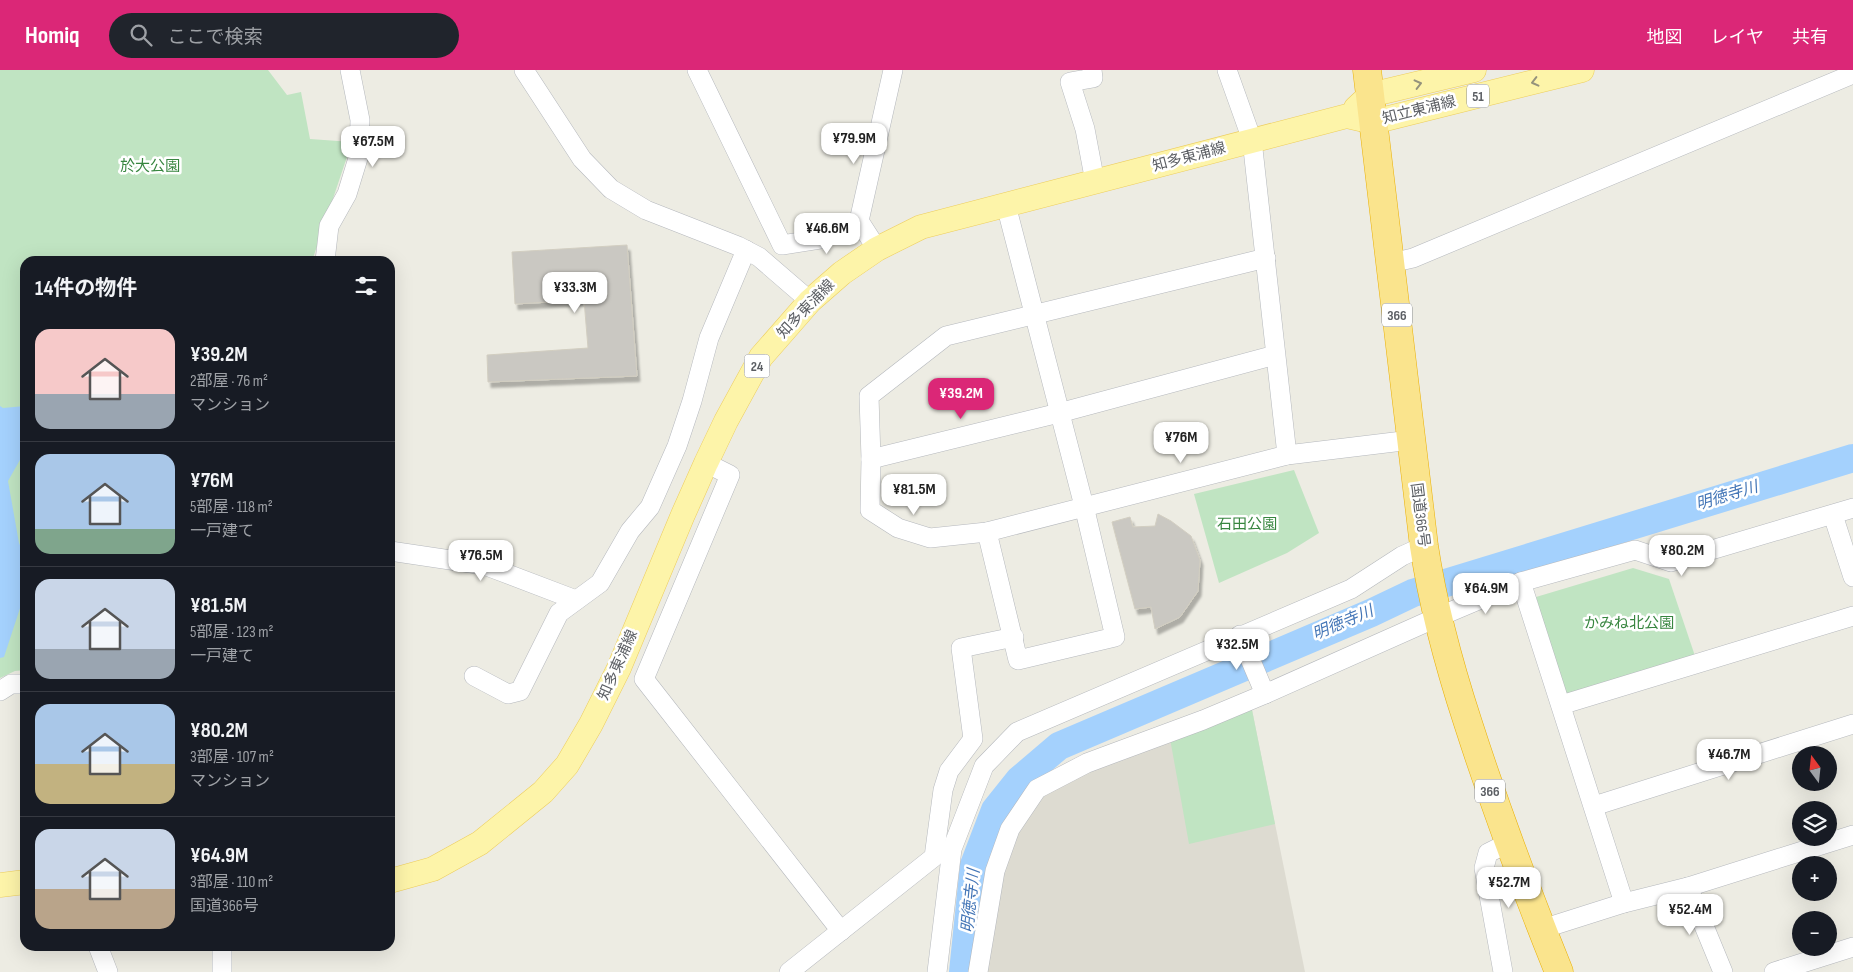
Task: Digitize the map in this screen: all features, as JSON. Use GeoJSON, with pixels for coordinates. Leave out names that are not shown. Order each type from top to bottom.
{"type":"FeatureCollection","features":[{"type":"Feature","properties":{"kind":"highway","name":"国道366号"},"geometry":{"type":"LineString","coordinates":[[1369,83],[1425,553],[1437,611],[1454,681],[1508,843],[1559,972]]}},
{"type":"Feature","properties":{"kind":"main road","name":"知立東浦線"},"geometry":{"type":"LineString","coordinates":[[1369,83],[1474,70]]}},
{"type":"Feature","properties":{"kind":"main road","name":"知立東浦線"},"geometry":{"type":"LineString","coordinates":[[1373,122],[1582,70]]}},
{"type":"Feature","properties":{"kind":"main road","name":"知多東浦線"},"geometry":{"type":"LineString","coordinates":[[1347,116],[1369,83]]}},
{"type":"Feature","properties":{"kind":"main road","name":"知多東浦線"},"geometry":{"type":"LineString","coordinates":[[395,879],[433,868],[480,843],[543,792],[567,765],[591,724],[619,668],[682,517],[726,421],[762,357],[810,301],[842,272],[877,249],[921,227],[1347,116],[1373,122]]}},
{"type":"Feature","properties":{"kind":"main road"},"geometry":{"type":"LineString","coordinates":[[0,885],[20,883]]}},
{"type":"Feature","properties":{"kind":"street"},"geometry":{"type":"LineString","coordinates":[[326,256],[329,226],[347,194],[359,155],[360,120],[350,70]]}},
{"type":"Feature","properties":{"kind":"street"},"geometry":{"type":"LineString","coordinates":[[524,70],[582,158],[611,189],[646,210],[759,257],[810,301]]}},
{"type":"Feature","properties":{"kind":"street"},"geometry":{"type":"LineString","coordinates":[[696,70],[782,245],[820,239],[858,221]]}},
{"type":"Feature","properties":{"kind":"street"},"geometry":{"type":"LineString","coordinates":[[877,249],[858,221],[893,70]]}},
{"type":"Feature","properties":{"kind":"street"},"geometry":{"type":"LineString","coordinates":[[1092,70],[1093,78],[1070,82],[1085,128],[1095,182]]}},
{"type":"Feature","properties":{"kind":"street"},"geometry":{"type":"LineString","coordinates":[[1227,70],[1252,140],[1287,455]]}},
{"type":"Feature","properties":{"kind":"street"},"geometry":{"type":"LineString","coordinates":[[1390,263],[1413,258],[1853,74]]}},
{"type":"Feature","properties":{"kind":"street"},"geometry":{"type":"LineString","coordinates":[[987,532],[1014,636],[1018,660],[1115,637],[1084,506],[1006,205]]}},
{"type":"Feature","properties":{"kind":"street"},"geometry":{"type":"LineString","coordinates":[[474,676],[508,694],[520,691],[559,612],[600,583],[630,531],[650,508],[677,446],[692,401],[709,338],[746,250]]}},
{"type":"Feature","properties":{"kind":"street"},"geometry":{"type":"LineString","coordinates":[[1266,258],[946,336],[869,396],[870,510],[898,528],[930,538],[987,532],[1287,455],[1411,440]]}},
{"type":"Feature","properties":{"kind":"street"},"geometry":{"type":"LineString","coordinates":[[871,460],[1059,413],[1276,355]]}},
{"type":"Feature","properties":{"kind":"street"},"geometry":{"type":"LineString","coordinates":[[706,463],[730,475],[644,679],[841,931]]}},
{"type":"Feature","properties":{"kind":"street"},"geometry":{"type":"LineString","coordinates":[[978,972],[995,872],[1010,829],[1038,789],[1087,763],[1203,720],[1265,694],[1437,611],[1521,582],[1635,550],[1671,562],[1853,508]]}},
{"type":"Feature","properties":{"kind":"street"},"geometry":{"type":"LineString","coordinates":[[1833,514],[1853,577]]}},
{"type":"Feature","properties":{"kind":"street"},"geometry":{"type":"LineString","coordinates":[[395,552],[484,565],[576,600]]}},
{"type":"Feature","properties":{"kind":"street"},"geometry":{"type":"LineString","coordinates":[[937,972],[952,849],[984,766],[1017,732],[1351,589],[1402,556],[1425,553]]}},
{"type":"Feature","properties":{"kind":"street"},"geometry":{"type":"LineString","coordinates":[[1521,582],[1624,903]]}},
{"type":"Feature","properties":{"kind":"street"},"geometry":{"type":"LineString","coordinates":[[1561,706],[1853,616]]}},
{"type":"Feature","properties":{"kind":"street"},"geometry":{"type":"LineString","coordinates":[[1240,635],[1265,694]]}},
{"type":"Feature","properties":{"kind":"street"},"geometry":{"type":"LineString","coordinates":[[789,972],[934,857],[943,790],[950,771],[973,739],[961,648],[1014,636]]}},
{"type":"Feature","properties":{"kind":"street"},"geometry":{"type":"LineString","coordinates":[[0,691],[11,684],[20,684]]}},
{"type":"Feature","properties":{"kind":"street"},"geometry":{"type":"LineString","coordinates":[[1594,806],[1853,724]]}},
{"type":"Feature","properties":{"kind":"street"},"geometry":{"type":"LineString","coordinates":[[1542,929],[1624,903],[1688,887],[1853,835]]}},
{"type":"Feature","properties":{"kind":"street"},"geometry":{"type":"LineString","coordinates":[[1503,972],[1484,868],[1488,853],[1508,843]]}},
{"type":"Feature","properties":{"kind":"street"},"geometry":{"type":"LineString","coordinates":[[1688,887],[1723,972]]}},
{"type":"Feature","properties":{"kind":"street"},"geometry":{"type":"LineString","coordinates":[[1774,972],[1853,948]]}},
{"type":"Feature","properties":{"kind":"street"},"geometry":{"type":"LineString","coordinates":[[100,951],[108,972]]}},
{"type":"Feature","properties":{"kind":"street"},"geometry":{"type":"LineString","coordinates":[[222,951],[222,972]]}},
{"type":"Feature","properties":{"kind":"shaded area"},"geometry":{"type":"Polygon","coordinates":[[[1250,700],[1305,972],[978,972],[995,871],[1037,789],[1250,700]]]}},
{"type":"Feature","properties":{"kind":"green space","name":"於大公園"},"geometry":{"type":"Polygon","coordinates":[[[0,70],[268,70],[287,95],[301,92],[310,139],[352,142],[314,256],[20,256],[20,670],[0,678],[0,70]]]}},
{"type":"Feature","properties":{"kind":"green space","name":"石田公園"},"geometry":{"type":"Polygon","coordinates":[[[1294,470],[1319,533],[1287,553],[1219,583],[1194,494],[1294,470]]]}},
{"type":"Feature","properties":{"kind":"green space","name":"かみね北公園"},"geometry":{"type":"Polygon","coordinates":[[[1633,568],[1669,579],[1695,656],[1565,694],[1536,597],[1633,568]]]}},
{"type":"Feature","properties":{"kind":"green space"},"geometry":{"type":"Polygon","coordinates":[[[1250,700],[1275,824],[1189,844],[1169,733],[1250,700]]]}},
{"type":"Feature","properties":{"kind":"water"},"geometry":{"type":"Polygon","coordinates":[[[0,406],[3,408],[20,406],[20,460],[8,481],[20,545],[20,608],[4,657],[0,658],[0,406]]]}},
{"type":"Feature","properties":{"kind":"building"},"geometry":{"type":"Polygon","coordinates":[[[627,245],[637,376],[488,382],[487,355],[588,348],[584,300],[515,304],[512,252],[627,245]]]}},
{"type":"Feature","properties":{"kind":"building"},"geometry":{"type":"Polygon","coordinates":[[[1158,514],[1191,536],[1200,560],[1198,591],[1180,617],[1155,629],[1151,607],[1135,609],[1112,522],[1130,517],[1133,527],[1155,526],[1158,514]]]}},
{"type":"Feature","properties":{"kind":"waterway","name":"明徳寺川"},"geometry":{"type":"LineString","coordinates":[[963,972],[974,865],[995,810],[1019,780],[1059,746],[1371,613],[1413,593],[1853,458]]}}]}
